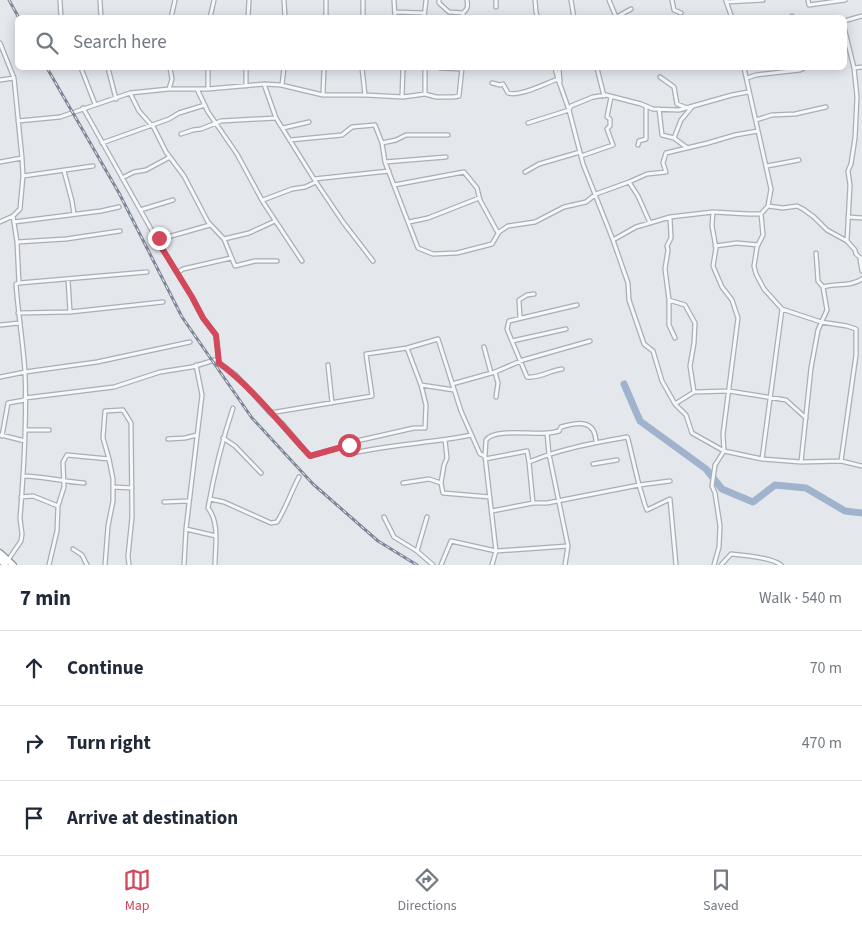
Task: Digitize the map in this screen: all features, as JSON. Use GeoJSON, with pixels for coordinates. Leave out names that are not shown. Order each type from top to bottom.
{"type":"FeatureCollection","features":[{"type":"Feature","properties":{"kind":"highway"},"geometry":{"type":"LineString","coordinates":[[0,553],[7,563]]}},
{"type":"Feature","properties":{"kind":"highway"},"geometry":{"type":"LineString","coordinates":[[0,560],[13,565]]}},
{"type":"Feature","properties":{"kind":"street"},"geometry":{"type":"LineString","coordinates":[[60,0],[61,15]]}},
{"type":"Feature","properties":{"kind":"street"},"geometry":{"type":"LineString","coordinates":[[100,0],[101,15]]}},
{"type":"Feature","properties":{"kind":"street"},"geometry":{"type":"LineString","coordinates":[[172,15],[176,0]]}},
{"type":"Feature","properties":{"kind":"street"},"geometry":{"type":"LineString","coordinates":[[211,15],[214,0]]}},
{"type":"Feature","properties":{"kind":"street"},"geometry":{"type":"LineString","coordinates":[[248,15],[249,0]]}},
{"type":"Feature","properties":{"kind":"street"},"geometry":{"type":"LineString","coordinates":[[284,0],[285,15]]}},
{"type":"Feature","properties":{"kind":"street"},"geometry":{"type":"LineString","coordinates":[[326,0],[326,15]]}},
{"type":"Feature","properties":{"kind":"street"},"geometry":{"type":"LineString","coordinates":[[363,0],[364,15]]}},
{"type":"Feature","properties":{"kind":"street"},"geometry":{"type":"LineString","coordinates":[[394,0],[395,12],[424,15],[426,0]]}},
{"type":"Feature","properties":{"kind":"street"},"geometry":{"type":"LineString","coordinates":[[439,0],[439,3],[449,12],[463,15],[466,10],[467,0]]}},
{"type":"Feature","properties":{"kind":"street"},"geometry":{"type":"LineString","coordinates":[[496,0],[496,7]]}},
{"type":"Feature","properties":{"kind":"street"},"geometry":{"type":"LineString","coordinates":[[535,0],[538,15]]}},
{"type":"Feature","properties":{"kind":"street"},"geometry":{"type":"LineString","coordinates":[[571,0],[574,15]]}},
{"type":"Feature","properties":{"kind":"street"},"geometry":{"type":"LineString","coordinates":[[609,0],[614,15]]}},
{"type":"Feature","properties":{"kind":"street"},"geometry":{"type":"LineString","coordinates":[[672,0],[674,10],[681,13]]}},
{"type":"Feature","properties":{"kind":"street"},"geometry":{"type":"LineString","coordinates":[[731,15],[726,1],[763,0]]}},
{"type":"Feature","properties":{"kind":"street"},"geometry":{"type":"LineString","coordinates":[[808,0],[809,5],[844,0]]}},
{"type":"Feature","properties":{"kind":"street"},"geometry":{"type":"LineString","coordinates":[[619,15],[631,9]]}},
{"type":"Feature","properties":{"kind":"street"},"geometry":{"type":"LineString","coordinates":[[847,20],[862,16]]}},
{"type":"Feature","properties":{"kind":"street"},"geometry":{"type":"LineString","coordinates":[[847,39],[854,68],[856,92],[856,129],[851,164],[848,171],[850,185],[847,241]]}},
{"type":"Feature","properties":{"kind":"street"},"geometry":{"type":"LineString","coordinates":[[0,43],[14,78],[23,176],[20,209],[13,216],[0,222]]}},
{"type":"Feature","properties":{"kind":"street"},"geometry":{"type":"LineString","coordinates":[[854,68],[862,67]]}},
{"type":"Feature","properties":{"kind":"street"},"geometry":{"type":"LineString","coordinates":[[82,70],[95,104]]}},
{"type":"Feature","properties":{"kind":"street"},"geometry":{"type":"LineString","coordinates":[[109,70],[116,99]]}},
{"type":"Feature","properties":{"kind":"street"},"geometry":{"type":"LineString","coordinates":[[169,89],[172,78],[170,70]]}},
{"type":"Feature","properties":{"kind":"street"},"geometry":{"type":"LineString","coordinates":[[208,70],[208,89]]}},
{"type":"Feature","properties":{"kind":"street"},"geometry":{"type":"LineString","coordinates":[[246,70],[246,86]]}},
{"type":"Feature","properties":{"kind":"street"},"geometry":{"type":"LineString","coordinates":[[282,85],[284,70]]}},
{"type":"Feature","properties":{"kind":"street"},"geometry":{"type":"LineString","coordinates":[[322,95],[324,70]]}},
{"type":"Feature","properties":{"kind":"street"},"geometry":{"type":"LineString","coordinates":[[362,70],[365,95]]}},
{"type":"Feature","properties":{"kind":"street"},"geometry":{"type":"LineString","coordinates":[[402,97],[403,70]]}},
{"type":"Feature","properties":{"kind":"street"},"geometry":{"type":"LineString","coordinates":[[425,70],[425,94]]}},
{"type":"Feature","properties":{"kind":"street"},"geometry":{"type":"LineString","coordinates":[[18,121],[60,117],[95,104],[116,99],[130,92],[169,89],[208,89],[264,84],[282,85],[322,95],[411,97],[425,94],[453,97],[459,96],[462,70]]}},
{"type":"Feature","properties":{"kind":"street"},"geometry":{"type":"LineString","coordinates":[[556,70],[570,110],[581,154],[628,283],[629,300],[644,344],[653,351],[662,381],[675,404],[686,415],[692,433],[724,451],[762,459],[801,462],[841,461],[862,466]]}},
{"type":"Feature","properties":{"kind":"street"},"geometry":{"type":"LineString","coordinates":[[559,70],[560,85]]}},
{"type":"Feature","properties":{"kind":"street"},"geometry":{"type":"LineString","coordinates":[[598,70],[604,96]]}},
{"type":"Feature","properties":{"kind":"street"},"geometry":{"type":"LineString","coordinates":[[745,70],[771,189],[768,206],[762,214],[763,235],[758,245],[754,266],[756,274],[764,289],[782,309],[821,322],[856,329],[856,355],[841,461]]}},
{"type":"Feature","properties":{"kind":"street"},"geometry":{"type":"LineString","coordinates":[[747,78],[756,75],[800,70]]}},
{"type":"Feature","properties":{"kind":"street"},"geometry":{"type":"LineString","coordinates":[[660,77],[674,86],[677,104],[690,108]]}},
{"type":"Feature","properties":{"kind":"street"},"geometry":{"type":"LineString","coordinates":[[0,80],[14,78]]}},
{"type":"Feature","properties":{"kind":"street"},"geometry":{"type":"LineString","coordinates":[[492,83],[503,84],[508,93],[511,94],[558,79]]}},
{"type":"Feature","properties":{"kind":"street"},"geometry":{"type":"LineString","coordinates":[[264,84],[276,118],[315,180],[373,261]]}},
{"type":"Feature","properties":{"kind":"street"},"geometry":{"type":"LineString","coordinates":[[197,88],[205,105],[302,262]]}},
{"type":"Feature","properties":{"kind":"street"},"geometry":{"type":"LineString","coordinates":[[130,92],[138,111],[152,125],[170,157],[184,176],[210,225],[224,239],[235,266],[255,261],[277,261]]}},
{"type":"Feature","properties":{"kind":"street"},"geometry":{"type":"LineString","coordinates":[[528,123],[570,110],[571,106],[604,96],[610,96],[653,109],[679,110],[748,92]]}},
{"type":"Feature","properties":{"kind":"street"},"geometry":{"type":"LineString","coordinates":[[856,92],[862,92]]}},
{"type":"Feature","properties":{"kind":"street"},"geometry":{"type":"LineString","coordinates":[[525,172],[539,164],[613,145],[607,129],[610,126],[610,119],[607,117],[610,96]]}},
{"type":"Feature","properties":{"kind":"street"},"geometry":{"type":"LineString","coordinates":[[102,143],[205,105]]}},
{"type":"Feature","properties":{"kind":"street"},"geometry":{"type":"LineString","coordinates":[[638,145],[639,141],[646,139],[646,106]]}},
{"type":"Feature","properties":{"kind":"street"},"geometry":{"type":"LineString","coordinates":[[756,120],[772,115],[795,114],[826,107]]}},
{"type":"Feature","properties":{"kind":"street"},"geometry":{"type":"LineString","coordinates":[[83,108],[157,240],[203,318],[216,335],[219,363],[236,375],[270,413],[282,423],[310,456],[349,445],[352,442],[414,428],[426,428],[426,405],[421,385],[407,348]]}},
{"type":"Feature","properties":{"kind":"street"},"geometry":{"type":"LineString","coordinates":[[659,108],[662,135],[674,138],[686,148]]}},
{"type":"Feature","properties":{"kind":"street"},"geometry":{"type":"LineString","coordinates":[[674,138],[681,120],[690,108]]}},
{"type":"Feature","properties":{"kind":"street"},"geometry":{"type":"LineString","coordinates":[[182,134],[217,123],[276,118]]}},
{"type":"Feature","properties":{"kind":"street"},"geometry":{"type":"LineString","coordinates":[[283,128],[309,122]]}},
{"type":"Feature","properties":{"kind":"street"},"geometry":{"type":"LineString","coordinates":[[290,140],[342,135],[352,127],[375,125],[382,143],[388,171],[418,248],[433,254],[457,253],[492,244],[498,233],[508,226],[535,222],[564,207],[586,202],[596,194],[647,174],[666,172],[663,163],[666,153],[741,133],[758,131]]}},
{"type":"Feature","properties":{"kind":"street"},"geometry":{"type":"LineString","coordinates":[[382,143],[396,140],[406,135],[448,135]]}},
{"type":"Feature","properties":{"kind":"street"},"geometry":{"type":"LineString","coordinates":[[122,178],[134,172],[146,170],[170,157]]}},
{"type":"Feature","properties":{"kind":"street"},"geometry":{"type":"LineString","coordinates":[[385,162],[446,157]]}},
{"type":"Feature","properties":{"kind":"street"},"geometry":{"type":"LineString","coordinates":[[0,162],[22,158]]}},
{"type":"Feature","properties":{"kind":"street"},"geometry":{"type":"LineString","coordinates":[[767,166],[799,160]]}},
{"type":"Feature","properties":{"kind":"street"},"geometry":{"type":"LineString","coordinates":[[23,176],[64,172],[93,166]]}},
{"type":"Feature","properties":{"kind":"street"},"geometry":{"type":"LineString","coordinates":[[263,200],[292,189],[305,187],[315,180],[388,171]]}},
{"type":"Feature","properties":{"kind":"street"},"geometry":{"type":"LineString","coordinates":[[64,172],[74,214]]}},
{"type":"Feature","properties":{"kind":"street"},"geometry":{"type":"LineString","coordinates":[[394,185],[464,172],[477,188],[479,198],[498,233]]}},
{"type":"Feature","properties":{"kind":"street"},"geometry":{"type":"LineString","coordinates":[[629,182],[638,196],[650,223]]}},
{"type":"Feature","properties":{"kind":"street"},"geometry":{"type":"LineString","coordinates":[[409,222],[428,218],[479,198]]}},
{"type":"Feature","properties":{"kind":"street"},"geometry":{"type":"LineString","coordinates":[[140,210],[173,200]]}},
{"type":"Feature","properties":{"kind":"street"},"geometry":{"type":"LineString","coordinates":[[768,206],[783,208],[797,206],[803,209],[827,230],[847,241],[861,259],[862,272]]}},
{"type":"Feature","properties":{"kind":"street"},"geometry":{"type":"LineString","coordinates":[[14,222],[119,207]]}},
{"type":"Feature","properties":{"kind":"street"},"geometry":{"type":"LineString","coordinates":[[613,240],[636,227],[670,217],[713,212],[762,214]]}},
{"type":"Feature","properties":{"kind":"street"},"geometry":{"type":"LineString","coordinates":[[713,212],[712,226],[715,246],[713,266],[722,287],[732,300],[738,318],[723,434],[724,451],[715,465],[712,486],[715,493],[720,526],[719,547],[714,565]]}},
{"type":"Feature","properties":{"kind":"street"},"geometry":{"type":"LineString","coordinates":[[7,563],[18,546],[22,534],[20,524],[25,430],[25,372],[18,313],[16,284],[19,283],[17,242],[13,216]]}},
{"type":"Feature","properties":{"kind":"street"},"geometry":{"type":"LineString","coordinates":[[670,217],[671,238],[667,246],[665,270],[669,300],[669,324],[675,338]]}},
{"type":"Feature","properties":{"kind":"street"},"geometry":{"type":"LineString","coordinates":[[848,217],[862,218]]}},
{"type":"Feature","properties":{"kind":"street"},"geometry":{"type":"LineString","coordinates":[[224,239],[249,233],[255,228],[275,221]]}},
{"type":"Feature","properties":{"kind":"street"},"geometry":{"type":"LineString","coordinates":[[157,240],[210,225]]}},
{"type":"Feature","properties":{"kind":"street"},"geometry":{"type":"LineString","coordinates":[[17,242],[66,239],[120,231]]}},
{"type":"Feature","properties":{"kind":"street"},"geometry":{"type":"LineString","coordinates":[[715,246],[737,243],[758,245]]}},
{"type":"Feature","properties":{"kind":"street"},"geometry":{"type":"LineString","coordinates":[[801,462],[811,368],[821,322],[827,310],[822,288],[818,281],[816,253]]}},
{"type":"Feature","properties":{"kind":"street"},"geometry":{"type":"LineString","coordinates":[[177,273],[183,269],[232,258]]}},
{"type":"Feature","properties":{"kind":"street"},"geometry":{"type":"LineString","coordinates":[[19,283],[147,272]]}},
{"type":"Feature","properties":{"kind":"street"},"geometry":{"type":"LineString","coordinates":[[68,279],[70,312]]}},
{"type":"Feature","properties":{"kind":"street"},"geometry":{"type":"LineString","coordinates":[[822,288],[833,285],[854,284],[862,280]]}},
{"type":"Feature","properties":{"kind":"street"},"geometry":{"type":"LineString","coordinates":[[520,318],[519,300],[534,294]]}},
{"type":"Feature","properties":{"kind":"street"},"geometry":{"type":"LineString","coordinates":[[669,300],[685,304],[695,323],[690,366],[694,392]]}},
{"type":"Feature","properties":{"kind":"street"},"geometry":{"type":"LineString","coordinates":[[18,313],[70,312],[163,302]]}},
{"type":"Feature","properties":{"kind":"street"},"geometry":{"type":"LineString","coordinates":[[562,369],[553,370],[532,378],[527,377],[507,329],[509,321],[577,305]]}},
{"type":"Feature","properties":{"kind":"street"},"geometry":{"type":"LineString","coordinates":[[762,459],[782,309]]}},
{"type":"Feature","properties":{"kind":"street"},"geometry":{"type":"LineString","coordinates":[[0,324],[19,323]]}},
{"type":"Feature","properties":{"kind":"street"},"geometry":{"type":"LineString","coordinates":[[512,341],[566,329]]}},
{"type":"Feature","properties":{"kind":"street"},"geometry":{"type":"LineString","coordinates":[[270,413],[372,396],[366,354],[407,348],[438,339],[454,390],[480,454],[485,458],[527,451],[533,503]]}},
{"type":"Feature","properties":{"kind":"street"},"geometry":{"type":"LineString","coordinates":[[452,384],[493,373],[520,361],[590,341]]}},
{"type":"Feature","properties":{"kind":"street"},"geometry":{"type":"LineString","coordinates":[[0,377],[97,362],[190,342]]}},
{"type":"Feature","properties":{"kind":"street"},"geometry":{"type":"LineString","coordinates":[[484,347],[498,383],[496,396]]}},
{"type":"Feature","properties":{"kind":"street"},"geometry":{"type":"LineString","coordinates":[[24,441],[1,436],[8,402],[114,387],[160,372],[192,367],[218,360]]}},
{"type":"Feature","properties":{"kind":"street"},"geometry":{"type":"LineString","coordinates":[[184,565],[188,502],[202,395],[196,365]]}},
{"type":"Feature","properties":{"kind":"street"},"geometry":{"type":"LineString","coordinates":[[328,365],[332,402]]}},
{"type":"Feature","properties":{"kind":"street"},"geometry":{"type":"LineString","coordinates":[[421,385],[454,390]]}},
{"type":"Feature","properties":{"kind":"street"},"geometry":{"type":"LineString","coordinates":[[675,404],[694,392],[729,390],[786,400],[806,418]]}},
{"type":"Feature","properties":{"kind":"street"},"geometry":{"type":"LineString","coordinates":[[215,565],[216,536],[214,515],[208,508],[212,494],[214,472],[233,408]]}},
{"type":"Feature","properties":{"kind":"street"},"geometry":{"type":"LineString","coordinates":[[105,565],[108,526],[113,502],[113,478],[104,438],[105,412],[123,410],[131,423],[132,517],[128,556],[129,565]]}},
{"type":"Feature","properties":{"kind":"street"},"geometry":{"type":"LineString","coordinates":[[492,565],[496,552],[485,458],[486,440],[490,436],[513,433],[547,433],[559,431],[561,427],[585,424],[592,428],[596,436],[596,442]]}},
{"type":"Feature","properties":{"kind":"street"},"geometry":{"type":"LineString","coordinates":[[25,430],[49,430]]}},
{"type":"Feature","properties":{"kind":"street"},"geometry":{"type":"LineString","coordinates":[[547,433],[549,454],[568,546],[565,565]]}},
{"type":"Feature","properties":{"kind":"street"},"geometry":{"type":"LineString","coordinates":[[352,442],[353,453],[374,448],[445,440],[471,435]]}},
{"type":"Feature","properties":{"kind":"street"},"geometry":{"type":"LineString","coordinates":[[168,439],[197,436]]}},
{"type":"Feature","properties":{"kind":"street"},"geometry":{"type":"LineString","coordinates":[[529,462],[549,454],[596,442],[626,437],[644,505],[647,510],[670,499],[676,565]]}},
{"type":"Feature","properties":{"kind":"street"},"geometry":{"type":"LineString","coordinates":[[223,438],[235,446],[262,473]]}},
{"type":"Feature","properties":{"kind":"street"},"geometry":{"type":"LineString","coordinates":[[445,440],[447,458],[441,482],[443,492],[490,497]]}},
{"type":"Feature","properties":{"kind":"street"},"geometry":{"type":"LineString","coordinates":[[50,565],[58,506],[64,487],[63,462],[67,455],[109,459]]}},
{"type":"Feature","properties":{"kind":"street"},"geometry":{"type":"LineString","coordinates":[[593,464],[617,460]]}},
{"type":"Feature","properties":{"kind":"street"},"geometry":{"type":"LineString","coordinates":[[23,476],[84,483]]}},
{"type":"Feature","properties":{"kind":"street"},"geometry":{"type":"LineString","coordinates":[[210,499],[224,502],[271,523],[277,522],[284,512],[299,477]]}},
{"type":"Feature","properties":{"kind":"street"},"geometry":{"type":"LineString","coordinates":[[403,483],[429,479],[441,482]]}},
{"type":"Feature","properties":{"kind":"street"},"geometry":{"type":"LineString","coordinates":[[492,511],[670,481]]}},
{"type":"Feature","properties":{"kind":"street"},"geometry":{"type":"LineString","coordinates":[[113,487],[132,488]]}},
{"type":"Feature","properties":{"kind":"street"},"geometry":{"type":"LineString","coordinates":[[22,498],[33,496],[58,506]]}},
{"type":"Feature","properties":{"kind":"street"},"geometry":{"type":"LineString","coordinates":[[164,502],[188,502]]}},
{"type":"Feature","properties":{"kind":"street"},"geometry":{"type":"LineString","coordinates":[[384,517],[394,537],[417,550],[425,560],[433,565]]}},
{"type":"Feature","properties":{"kind":"street"},"geometry":{"type":"LineString","coordinates":[[417,550],[427,517]]}},
{"type":"Feature","properties":{"kind":"street"},"geometry":{"type":"LineString","coordinates":[[186,529],[216,536]]}},
{"type":"Feature","properties":{"kind":"street"},"geometry":{"type":"LineString","coordinates":[[441,565],[451,541],[496,552],[568,546]]}},
{"type":"Feature","properties":{"kind":"street"},"geometry":{"type":"LineString","coordinates":[[72,549],[82,555],[88,565]]}},
{"type":"Feature","properties":{"kind":"street"},"geometry":{"type":"LineString","coordinates":[[720,565],[731,554],[759,557],[767,561],[778,562],[781,565]]}},
{"type":"Feature","properties":{"kind":"waterway"},"geometry":{"type":"LineString","coordinates":[[624,384],[640,421],[706,469],[722,489],[753,502],[775,485],[806,488],[845,511],[862,513]]}},
{"type":"Feature","properties":{"kind":"railway"},"geometry":{"type":"LineString","coordinates":[[9,0],[17,15]]}},
{"type":"Feature","properties":{"kind":"railway"},"geometry":{"type":"LineString","coordinates":[[48,70],[119,193],[182,317],[252,418],[313,484],[378,541],[417,565]]}},
{"type":"Feature","properties":{"kind":"route"},"geometry":{"type":"LineString","coordinates":[[159,238],[157,240],[181,281],[203,318],[216,335],[219,363],[236,375],[270,413],[282,423],[310,456],[349,445]]}}]}
